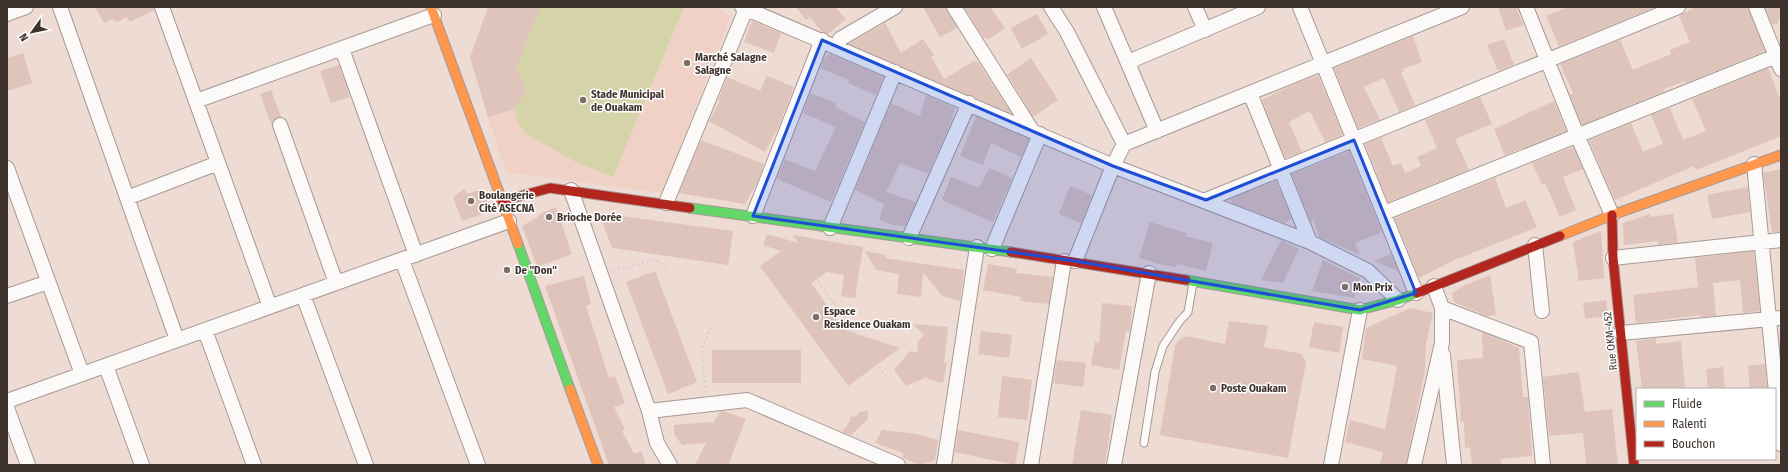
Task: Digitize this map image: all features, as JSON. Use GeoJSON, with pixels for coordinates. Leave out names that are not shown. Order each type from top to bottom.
{"type":"FeatureCollection","features":[{"type":"Feature","properties":{"kind":"street"},"geometry":{"type":"LineString","coordinates":[[7,14],[26,7]]}},
{"type":"Feature","properties":{"kind":"street"},"geometry":{"type":"LineString","coordinates":[[60,7],[177,340]]}},
{"type":"Feature","properties":{"kind":"street"},"geometry":{"type":"LineString","coordinates":[[162,7],[270,307]]}},
{"type":"Feature","properties":{"kind":"street"},"geometry":{"type":"LineString","coordinates":[[838,47],[840,39],[895,7]]}},
{"type":"Feature","properties":{"kind":"street"},"geometry":{"type":"LineString","coordinates":[[954,7],[1035,132]]}},
{"type":"Feature","properties":{"kind":"street"},"geometry":{"type":"LineString","coordinates":[[1051,7],[1067,32],[1124,144]]}},
{"type":"Feature","properties":{"kind":"street"},"geometry":{"type":"LineString","coordinates":[[1104,7],[1157,131]]}},
{"type":"Feature","properties":{"kind":"street"},"geometry":{"type":"LineString","coordinates":[[1195,7],[1205,30]]}},
{"type":"Feature","properties":{"kind":"street"},"geometry":{"type":"LineString","coordinates":[[1128,62],[1258,7]]}},
{"type":"Feature","properties":{"kind":"street"},"geometry":{"type":"LineString","coordinates":[[1300,7],[1416,293]]}},
{"type":"Feature","properties":{"kind":"street"},"geometry":{"type":"LineString","coordinates":[[1030,465],[1070,261],[1124,144],[1462,7]]}},
{"type":"Feature","properties":{"kind":"street"},"geometry":{"type":"LineString","coordinates":[[1526,7],[1577,135],[1612,215]]}},
{"type":"Feature","properties":{"kind":"street"},"geometry":{"type":"LineString","coordinates":[[1206,200],[1678,7]]}},
{"type":"Feature","properties":{"kind":"street"},"geometry":{"type":"LineString","coordinates":[[1384,213],[1577,135],[1778,62],[1756,7]]}},
{"type":"Feature","properties":{"kind":"street"},"geometry":{"type":"LineString","coordinates":[[666,203],[746,8],[1113,166],[1206,200],[1310,242],[1368,271],[1398,300]]}},
{"type":"Feature","properties":{"kind":"street"},"geometry":{"type":"LineString","coordinates":[[196,101],[342,49],[433,11],[598,465]]}},
{"type":"Feature","properties":{"kind":"street"},"geometry":{"type":"LineString","coordinates":[[753,216],[822,40]]}},
{"type":"Feature","properties":{"kind":"street"},"geometry":{"type":"LineString","coordinates":[[342,49],[416,255]]}},
{"type":"Feature","properties":{"kind":"street"},"geometry":{"type":"LineString","coordinates":[[830,228],[895,72]]}},
{"type":"Feature","properties":{"kind":"street"},"geometry":{"type":"LineString","coordinates":[[1250,93],[1310,242]]}},
{"type":"Feature","properties":{"kind":"street"},"geometry":{"type":"LineString","coordinates":[[909,238],[969,103]]}},
{"type":"Feature","properties":{"kind":"street"},"geometry":{"type":"LineString","coordinates":[[280,125],[336,283]]}},
{"type":"Feature","properties":{"kind":"street"},"geometry":{"type":"LineString","coordinates":[[992,249],[1035,132]]}},
{"type":"Feature","properties":{"kind":"street"},"geometry":{"type":"LineString","coordinates":[[502,201],[550,188],[571,190],[830,228],[992,249],[1150,273],[1360,310],[1398,300],[1612,215],[1781,155]]}},
{"type":"Feature","properties":{"kind":"street"},"geometry":{"type":"LineString","coordinates":[[127,198],[218,163]]}},
{"type":"Feature","properties":{"kind":"street"},"geometry":{"type":"LineString","coordinates":[[1754,164],[1761,243],[1775,318],[1781,444]]}},
{"type":"Feature","properties":{"kind":"street"},"geometry":{"type":"LineString","coordinates":[[7,168],[82,374]]}},
{"type":"Feature","properties":{"kind":"street"},"geometry":{"type":"LineString","coordinates":[[571,190],[649,410],[657,443],[670,465]]}},
{"type":"Feature","properties":{"kind":"street","name":"Rue OKM-452"},"geometry":{"type":"LineString","coordinates":[[1612,215],[1613,258],[1621,333],[1633,415],[1634,465]]}},
{"type":"Feature","properties":{"kind":"street"},"geometry":{"type":"LineString","coordinates":[[7,401],[509,221]]}},
{"type":"Feature","properties":{"kind":"street"},"geometry":{"type":"LineString","coordinates":[[1613,258],[1781,240]]}},
{"type":"Feature","properties":{"kind":"street"},"geometry":{"type":"LineString","coordinates":[[1535,245],[1542,311]]}},
{"type":"Feature","properties":{"kind":"street"},"geometry":{"type":"LineString","coordinates":[[944,465],[977,247]]}},
{"type":"Feature","properties":{"kind":"street"},"geometry":{"type":"LineString","coordinates":[[402,260],[478,465]]}},
{"type":"Feature","properties":{"kind":"street"},"geometry":{"type":"LineString","coordinates":[[1114,465],[1150,273]]}},
{"type":"Feature","properties":{"kind":"street"},"geometry":{"type":"LineString","coordinates":[[7,296],[48,282]]}},
{"type":"Feature","properties":{"kind":"street"},"geometry":{"type":"LineString","coordinates":[[1434,286],[1442,308],[1442,343],[1454,465]]}},
{"type":"Feature","properties":{"kind":"street"},"geometry":{"type":"LineString","coordinates":[[303,295],[366,465]]}},
{"type":"Feature","properties":{"kind":"street"},"geometry":{"type":"LineString","coordinates":[[1442,308],[1531,342],[1543,465]]}},
{"type":"Feature","properties":{"kind":"street"},"geometry":{"type":"LineString","coordinates":[[1333,464],[1360,310]]}},
{"type":"Feature","properties":{"kind":"street"},"geometry":{"type":"LineString","coordinates":[[1621,333],[1775,318]]}},
{"type":"Feature","properties":{"kind":"street"},"geometry":{"type":"LineString","coordinates":[[205,330],[254,465]]}},
{"type":"Feature","properties":{"kind":"street"},"geometry":{"type":"LineString","coordinates":[[1414,465],[1442,343]]}},
{"type":"Feature","properties":{"kind":"street"},"geometry":{"type":"LineString","coordinates":[[106,366],[142,465]]}},
{"type":"Feature","properties":{"kind":"street"},"geometry":{"type":"LineString","coordinates":[[649,410],[747,400],[898,465]]}},
{"type":"Feature","properties":{"kind":"street"},"geometry":{"type":"LineString","coordinates":[[7,408],[28,465]]}},
{"type":"Feature","properties":{"kind":"lane"},"geometry":{"type":"LineString","coordinates":[[1144,443],[1157,365],[1163,346],[1179,322],[1188,312],[1194,281]]}},
{"type":"Feature","properties":{"kind":"path"},"geometry":{"type":"LineString","coordinates":[[782,221],[783,233],[794,246],[887,378]]}},
{"type":"Feature","properties":{"kind":"path"},"geometry":{"type":"LineString","coordinates":[[600,275],[654,260],[669,268]]}},
{"type":"Feature","properties":{"kind":"path"},"geometry":{"type":"LineString","coordinates":[[707,404],[701,350],[711,327]]}},
{"type":"Feature","properties":{"kind":"highlighted area"},"geometry":{"type":"Polygon","coordinates":[[[822,40],[1113,166],[1206,200],[1354,140],[1416,293],[1360,310],[1075,261],[753,216],[822,40]]]}},
{"type":"Feature","properties":{"kind":"shaded area","name":"Marché Salagne Salagne"},"geometry":{"type":"Polygon","coordinates":[[[684,7],[713,7],[731,16],[662,193],[506,172],[488,117],[514,109],[518,123],[613,177],[684,7]]]}},
{"type":"Feature","properties":{"kind":"green space","name":"Stade Municipal de Ouakam"},"geometry":{"type":"Polygon","coordinates":[[[540,7],[684,7],[613,177],[574,161],[527,134],[518,123],[514,109],[527,92],[517,68],[540,7]]]}},
{"type":"Feature","properties":{"kind":"building"},"geometry":{"type":"Polygon","coordinates":[[[95,7],[154,7],[154,10],[130,22],[126,17],[118,22],[112,19],[104,23],[95,7]]]}},
{"type":"Feature","properties":{"kind":"building"},"geometry":{"type":"Polygon","coordinates":[[[488,7],[540,7],[517,68],[527,92],[514,109],[488,117],[470,57],[488,7]]]}},
{"type":"Feature","properties":{"kind":"building"},"geometry":{"type":"Polygon","coordinates":[[[796,7],[835,7],[846,19],[828,34],[822,32],[810,17],[806,20],[796,7]]]}},
{"type":"Feature","properties":{"kind":"building"},"geometry":{"type":"Polygon","coordinates":[[[923,7],[946,7],[957,28],[940,37],[923,7]]]}},
{"type":"Feature","properties":{"kind":"building"},"geometry":{"type":"Polygon","coordinates":[[[964,7],[990,7],[1005,28],[988,40],[986,37],[984,39],[964,7]]]}},
{"type":"Feature","properties":{"kind":"building"},"geometry":{"type":"Polygon","coordinates":[[[1498,7],[1516,7],[1523,25],[1506,31],[1498,7]]]}},
{"type":"Feature","properties":{"kind":"building"},"geometry":{"type":"Polygon","coordinates":[[[1567,7],[1656,7],[1559,46],[1546,16],[1567,7]]]}},
{"type":"Feature","properties":{"kind":"building"},"geometry":{"type":"Polygon","coordinates":[[[1695,7],[1748,7],[1765,51],[1686,83],[1685,81],[1664,89],[1665,91],[1582,125],[1570,95],[1573,93],[1560,64],[1620,40],[1633,70],[1671,54],[1670,50],[1690,42],[1679,16],[1695,7]]]}},
{"type":"Feature","properties":{"kind":"building"},"geometry":{"type":"Polygon","coordinates":[[[1765,7],[1781,7],[1781,13],[1777,25],[1772,24],[1765,7]]]}},
{"type":"Feature","properties":{"kind":"building"},"geometry":{"type":"Polygon","coordinates":[[[1037,14],[1048,34],[1022,49],[1011,28],[1037,14]]]}},
{"type":"Feature","properties":{"kind":"building"},"geometry":{"type":"Polygon","coordinates":[[[752,21],[781,33],[774,53],[744,42],[752,21]]]}},
{"type":"Feature","properties":{"kind":"building"},"geometry":{"type":"Polygon","coordinates":[[[885,23],[901,53],[923,39],[934,55],[931,57],[944,79],[974,61],[978,62],[1011,113],[849,44],[885,23]]]}},
{"type":"Feature","properties":{"kind":"building"},"geometry":{"type":"Polygon","coordinates":[[[1413,36],[1422,62],[1403,69],[1404,71],[1401,72],[1415,105],[1399,112],[1384,78],[1364,87],[1380,120],[1358,128],[1334,68],[1413,36]]]}},
{"type":"Feature","properties":{"kind":"building"},"geometry":{"type":"Polygon","coordinates":[[[1504,39],[1514,65],[1498,71],[1487,45],[1504,39]]]}},
{"type":"Feature","properties":{"kind":"building"},"geometry":{"type":"Polygon","coordinates":[[[23,53],[32,83],[7,91],[7,58],[23,53]]]}},
{"type":"Feature","properties":{"kind":"building"},"geometry":{"type":"Polygon","coordinates":[[[830,54],[884,77],[876,95],[848,83],[849,80],[820,68],[825,57],[830,54]]]}},
{"type":"Feature","properties":{"kind":"building"},"geometry":{"type":"Polygon","coordinates":[[[1031,58],[1058,100],[1033,117],[1007,74],[1010,74],[1009,73],[1031,58]]]}},
{"type":"Feature","properties":{"kind":"building"},"geometry":{"type":"Polygon","coordinates":[[[339,65],[350,97],[331,103],[320,71],[339,65]]]}},
{"type":"Feature","properties":{"kind":"building"},"geometry":{"type":"Polygon","coordinates":[[[1768,68],[1781,101],[1781,136],[1696,170],[1694,166],[1615,200],[1589,140],[1631,123],[1643,152],[1663,144],[1651,115],[1670,108],[1683,140],[1706,131],[1692,99],[1768,68]]]}},
{"type":"Feature","properties":{"kind":"building"},"geometry":{"type":"Polygon","coordinates":[[[1318,75],[1343,135],[1325,142],[1310,111],[1289,122],[1302,152],[1285,158],[1262,100],[1287,87],[1318,75]]]}},
{"type":"Feature","properties":{"kind":"building"},"geometry":{"type":"Polygon","coordinates":[[[767,76],[794,87],[778,128],[765,152],[709,121],[720,101],[718,100],[727,77],[760,91],[767,76]]]}},
{"type":"Feature","properties":{"kind":"building"},"geometry":{"type":"Polygon","coordinates":[[[271,90],[281,117],[274,119],[272,126],[260,94],[271,90]]]}},
{"type":"Feature","properties":{"kind":"building"},"geometry":{"type":"Polygon","coordinates":[[[810,93],[836,103],[835,107],[865,122],[831,202],[777,179],[785,159],[815,171],[836,127],[803,113],[810,93]]]}},
{"type":"Feature","properties":{"kind":"building"},"geometry":{"type":"Polygon","coordinates":[[[926,95],[955,108],[951,122],[928,174],[900,163],[886,192],[916,202],[905,226],[893,225],[879,220],[884,204],[855,190],[891,103],[920,116],[926,95]]]}},
{"type":"Feature","properties":{"kind":"building"},"geometry":{"type":"Polygon","coordinates":[[[1480,97],[1492,124],[1455,139],[1469,170],[1388,202],[1365,144],[1381,138],[1393,166],[1401,163],[1405,173],[1421,166],[1417,157],[1437,148],[1425,120],[1480,97]]]}},
{"type":"Feature","properties":{"kind":"building"},"geometry":{"type":"Polygon","coordinates":[[[1554,101],[1566,131],[1505,155],[1494,129],[1554,101]]]}},
{"type":"Feature","properties":{"kind":"building"},"geometry":{"type":"Polygon","coordinates":[[[976,116],[1029,139],[1021,157],[991,143],[983,165],[960,156],[976,116]]]}},
{"type":"Feature","properties":{"kind":"building"},"geometry":{"type":"Polygon","coordinates":[[[701,140],[764,164],[758,181],[745,204],[679,193],[701,140]]]}},
{"type":"Feature","properties":{"kind":"building"},"geometry":{"type":"Polygon","coordinates":[[[1573,147],[1583,169],[1563,177],[1576,210],[1560,217],[1545,183],[1542,185],[1532,163],[1573,147]]]}},
{"type":"Feature","properties":{"kind":"building"},"geometry":{"type":"Polygon","coordinates":[[[1349,151],[1382,232],[1355,243],[1360,255],[1319,237],[1313,218],[1311,223],[1292,174],[1349,151]]]}},
{"type":"Feature","properties":{"kind":"building"},"geometry":{"type":"Polygon","coordinates":[[[989,168],[1012,178],[993,222],[942,200],[951,177],[979,188],[989,168]]]}},
{"type":"Feature","properties":{"kind":"building"},"geometry":{"type":"Polygon","coordinates":[[[1781,169],[1781,232],[1772,232],[1763,173],[1781,169]]]}},
{"type":"Feature","properties":{"kind":"building"},"geometry":{"type":"Polygon","coordinates":[[[1495,178],[1506,208],[1525,200],[1537,227],[1457,259],[1419,278],[1395,218],[1495,178]]]}},
{"type":"Feature","properties":{"kind":"building"},"geometry":{"type":"Polygon","coordinates":[[[1276,181],[1292,219],[1284,223],[1232,203],[1230,199],[1276,181]]]}},
{"type":"Feature","properties":{"kind":"building"},"geometry":{"type":"Polygon","coordinates":[[[1070,186],[1092,195],[1081,223],[1059,214],[1070,186]]]}},
{"type":"Feature","properties":{"kind":"building"},"geometry":{"type":"Polygon","coordinates":[[[1748,187],[1750,212],[1712,219],[1707,195],[1748,187]]]}},
{"type":"Feature","properties":{"kind":"building","name":"Boulangerie Cité ASECNA"},"geometry":{"type":"Polygon","coordinates":[[[464,189],[467,194],[482,189],[491,211],[462,221],[453,197],[464,189]]]}},
{"type":"Feature","properties":{"kind":"building"},"geometry":{"type":"Polygon","coordinates":[[[556,207],[572,254],[537,267],[522,226],[538,217],[538,215],[556,207]]]}},
{"type":"Feature","properties":{"kind":"building"},"geometry":{"type":"Polygon","coordinates":[[[599,213],[733,231],[728,265],[613,248],[612,246],[612,248],[599,213]]]}},
{"type":"Feature","properties":{"kind":"building"},"geometry":{"type":"Polygon","coordinates":[[[1650,214],[1650,217],[1673,214],[1678,243],[1658,245],[1658,241],[1624,245],[1623,223],[1650,214]]]}},
{"type":"Feature","properties":{"kind":"building"},"geometry":{"type":"Polygon","coordinates":[[[1150,222],[1186,233],[1185,236],[1213,243],[1206,271],[1177,264],[1176,267],[1159,264],[1139,258],[1150,222]]]}},
{"type":"Feature","properties":{"kind":"building"},"geometry":{"type":"Polygon","coordinates":[[[1601,231],[1604,278],[1579,281],[1573,242],[1601,231]]]}},
{"type":"Feature","properties":{"kind":"building"},"geometry":{"type":"Polygon","coordinates":[[[767,234],[798,243],[793,235],[863,247],[855,298],[841,296],[844,275],[827,272],[811,283],[845,330],[900,348],[848,386],[760,266],[781,251],[763,245],[767,234]]]}},
{"type":"Feature","properties":{"kind":"building"},"geometry":{"type":"Polygon","coordinates":[[[1281,240],[1299,249],[1283,283],[1261,280],[1281,240]]]}},
{"type":"Feature","properties":{"kind":"building"},"geometry":{"type":"Polygon","coordinates":[[[865,251],[886,255],[885,258],[964,270],[960,301],[942,296],[923,272],[921,297],[897,294],[899,274],[876,270],[865,251]]]}},
{"type":"Feature","properties":{"kind":"building"},"geometry":{"type":"Polygon","coordinates":[[[1754,251],[1760,311],[1743,313],[1740,280],[1713,283],[1716,316],[1700,317],[1700,315],[1636,323],[1633,295],[1698,287],[1695,258],[1754,251]]]}},
{"type":"Feature","properties":{"kind":"building"},"geometry":{"type":"Polygon","coordinates":[[[1391,254],[1398,271],[1374,261],[1391,254]]]}},
{"type":"Feature","properties":{"kind":"building"},"geometry":{"type":"Polygon","coordinates":[[[1323,260],[1360,278],[1354,298],[1312,291],[1323,260]]]}},
{"type":"Feature","properties":{"kind":"building"},"geometry":{"type":"Polygon","coordinates":[[[988,264],[1017,269],[1016,273],[1053,277],[1049,304],[1020,301],[1021,297],[983,290],[988,264]]]}},
{"type":"Feature","properties":{"kind":"building"},"geometry":{"type":"Polygon","coordinates":[[[655,271],[697,382],[668,394],[626,282],[655,271]]]}},
{"type":"Feature","properties":{"kind":"building"},"geometry":{"type":"Polygon","coordinates":[[[1490,275],[1496,315],[1486,316],[1454,302],[1452,293],[1465,285],[1490,275]]]}},
{"type":"Feature","properties":{"kind":"building"},"geometry":{"type":"Polygon","coordinates":[[[584,276],[591,304],[586,306],[609,378],[615,376],[625,403],[614,407],[625,429],[622,431],[634,454],[641,451],[646,463],[640,465],[609,465],[545,286],[584,276]]]}},
{"type":"Feature","properties":{"kind":"building"},"geometry":{"type":"Polygon","coordinates":[[[1606,300],[1608,316],[1585,319],[1583,303],[1606,300]]]}},
{"type":"Feature","properties":{"kind":"building"},"geometry":{"type":"Polygon","coordinates":[[[1102,303],[1132,306],[1130,331],[1126,331],[1119,370],[1091,365],[1095,342],[1099,343],[1102,303]]]}},
{"type":"Feature","properties":{"kind":"building"},"geometry":{"type":"Polygon","coordinates":[[[1410,308],[1433,313],[1426,344],[1425,370],[1406,465],[1380,465],[1383,452],[1345,442],[1350,420],[1385,429],[1393,388],[1397,366],[1362,359],[1366,328],[1410,308]]]}},
{"type":"Feature","properties":{"kind":"building","name":"Poste Ouakam"},"geometry":{"type":"Polygon","coordinates":[[[1229,321],[1268,326],[1264,347],[1302,354],[1306,362],[1288,458],[1160,435],[1175,346],[1179,340],[1186,336],[1225,344],[1229,321]]]}},
{"type":"Feature","properties":{"kind":"building"},"geometry":{"type":"Polygon","coordinates":[[[1314,322],[1343,327],[1339,353],[1309,347],[1314,322]]]}},
{"type":"Feature","properties":{"kind":"building"},"geometry":{"type":"Polygon","coordinates":[[[913,324],[948,327],[944,363],[947,364],[943,383],[927,379],[927,377],[906,386],[894,370],[910,351],[917,353],[918,342],[924,335],[913,324]]]}},
{"type":"Feature","properties":{"kind":"building"},"geometry":{"type":"Polygon","coordinates":[[[981,331],[1012,335],[1009,358],[978,354],[981,331]]]}},
{"type":"Feature","properties":{"kind":"building"},"geometry":{"type":"Polygon","coordinates":[[[1482,332],[1519,348],[1523,397],[1528,397],[1532,456],[1501,459],[1501,465],[1472,465],[1470,447],[1465,448],[1464,422],[1461,422],[1457,360],[1483,358],[1482,332]]]}},
{"type":"Feature","properties":{"kind":"building"},"geometry":{"type":"Polygon","coordinates":[[[1656,338],[1656,344],[1681,341],[1685,388],[1642,388],[1636,341],[1656,338]]]}},
{"type":"Feature","properties":{"kind":"building","name":"Espace Residence Ouakam"},"geometry":{"type":"Polygon","coordinates":[[[712,350],[801,350],[801,383],[712,383],[712,350]]]}},
{"type":"Feature","properties":{"kind":"building"},"geometry":{"type":"Polygon","coordinates":[[[1057,360],[1086,363],[1083,387],[1053,383],[1057,360]]]}},
{"type":"Feature","properties":{"kind":"building"},"geometry":{"type":"Polygon","coordinates":[[[1765,364],[1767,388],[1750,388],[1748,366],[1765,364]]]}},
{"type":"Feature","properties":{"kind":"building"},"geometry":{"type":"Polygon","coordinates":[[[1723,367],[1725,388],[1708,388],[1706,369],[1723,367]]]}},
{"type":"Feature","properties":{"kind":"building"},"geometry":{"type":"Polygon","coordinates":[[[1579,372],[1585,412],[1612,409],[1618,465],[1586,465],[1583,433],[1549,436],[1543,377],[1579,372]]]}},
{"type":"Feature","properties":{"kind":"building"},"geometry":{"type":"Polygon","coordinates":[[[1002,376],[1032,380],[1027,420],[998,417],[1002,376]]]}},
{"type":"Feature","properties":{"kind":"building"},"geometry":{"type":"Polygon","coordinates":[[[1081,410],[1112,415],[1105,465],[1072,465],[1081,410]]]}},
{"type":"Feature","properties":{"kind":"building"},"geometry":{"type":"Polygon","coordinates":[[[723,411],[746,419],[728,465],[695,465],[706,443],[682,445],[674,434],[674,425],[712,422],[713,424],[720,412],[723,411]]]}},
{"type":"Feature","properties":{"kind":"building"},"geometry":{"type":"Polygon","coordinates":[[[868,411],[868,419],[851,435],[842,432],[849,423],[851,416],[855,417],[859,412],[868,411]]]}},
{"type":"Feature","properties":{"kind":"building"},"geometry":{"type":"Polygon","coordinates":[[[882,430],[916,434],[938,440],[935,460],[920,465],[903,458],[903,453],[875,443],[882,430]]]}},
{"type":"Feature","properties":{"kind":"building"},"geometry":{"type":"Polygon","coordinates":[[[958,430],[1019,442],[1015,465],[955,452],[958,430]]]}},
{"type":"Feature","properties":{"kind":"traffic: fast"},"geometry":{"type":"LineString","coordinates":[[690,208],[1011,252]]}},
{"type":"Feature","properties":{"kind":"traffic: fast"},"geometry":{"type":"LineString","coordinates":[[518,244],[570,389]]}},
{"type":"Feature","properties":{"kind":"traffic: fast"},"geometry":{"type":"LineString","coordinates":[[1186,280],[1360,310],[1398,300],[1417,293]]}},
{"type":"Feature","properties":{"kind":"traffic: slow"},"geometry":{"type":"LineString","coordinates":[[431,7],[518,244]]}},
{"type":"Feature","properties":{"kind":"traffic: slow"},"geometry":{"type":"LineString","coordinates":[[1560,236],[1612,215],[1781,155]]}},
{"type":"Feature","properties":{"kind":"traffic: slow"},"geometry":{"type":"LineString","coordinates":[[570,389],[598,465]]}},
{"type":"Feature","properties":{"kind":"traffic: jam"},"geometry":{"type":"LineString","coordinates":[[502,201],[550,188],[690,208]]}},
{"type":"Feature","properties":{"kind":"traffic: jam"},"geometry":{"type":"LineString","coordinates":[[1612,215],[1613,258],[1634,465]]}},
{"type":"Feature","properties":{"kind":"traffic: jam"},"geometry":{"type":"LineString","coordinates":[[1417,293],[1560,236]]}},
{"type":"Feature","properties":{"kind":"traffic: jam"},"geometry":{"type":"LineString","coordinates":[[1011,252],[1186,280]]}},
{"type":"Feature","properties":{"kind":"place","name":"Marché Salagne Salagne"},"geometry":{"type":"Point","coordinates":[687,63]}},
{"type":"Feature","properties":{"kind":"place","name":"Stade Municipal de Ouakam"},"geometry":{"type":"Point","coordinates":[583,100]}},
{"type":"Feature","properties":{"kind":"place","name":"Boulangerie Cité ASECNA"},"geometry":{"type":"Point","coordinates":[471,201]}},
{"type":"Feature","properties":{"kind":"place","name":"Brioche Dorée"},"geometry":{"type":"Point","coordinates":[549,217]}},
{"type":"Feature","properties":{"kind":"place","name":"De \"Don\""},"geometry":{"type":"Point","coordinates":[507,270]}},
{"type":"Feature","properties":{"kind":"place","name":"Mon Prix"},"geometry":{"type":"Point","coordinates":[1345,287]}},
{"type":"Feature","properties":{"kind":"place","name":"Espace Residence Ouakam"},"geometry":{"type":"Point","coordinates":[816,317]}},
{"type":"Feature","properties":{"kind":"place","name":"Poste Ouakam"},"geometry":{"type":"Point","coordinates":[1213,388]}}]}
